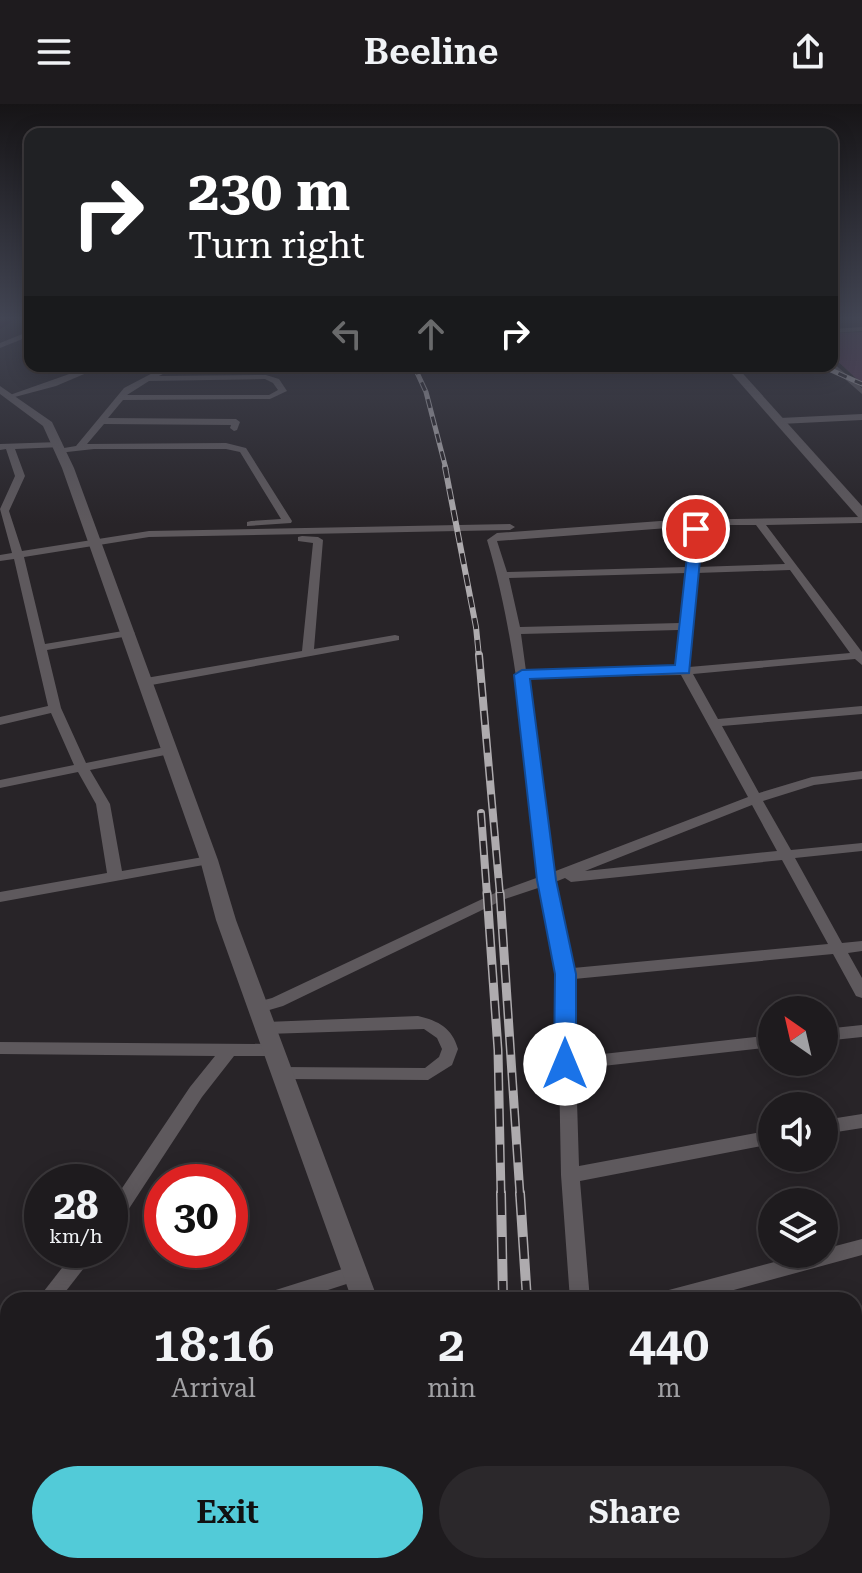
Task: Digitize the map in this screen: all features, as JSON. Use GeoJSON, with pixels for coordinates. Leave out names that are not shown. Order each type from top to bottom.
{"type":"FeatureCollection","features":[{"type":"Feature","properties":{"kind":"street"},"geometry":{"type":"LineString","coordinates":[[6,392],[38,387]]}},
{"type":"Feature","properties":{"kind":"street"},"geometry":{"type":"LineString","coordinates":[[66,448],[101,421],[133,387]]}},
{"type":"Feature","properties":{"kind":"street"},"geometry":{"type":"LineString","coordinates":[[121,398],[270,397],[283,391],[280,387]]}},
{"type":"Feature","properties":{"kind":"street"},"geometry":{"type":"LineString","coordinates":[[749,387],[862,514]]}},
{"type":"Feature","properties":{"kind":"street"},"geometry":{"type":"LineString","coordinates":[[6,392],[48,424],[66,448],[94,543],[209,860],[226,920],[362,1292]]}},
{"type":"Feature","properties":{"kind":"street"},"geometry":{"type":"LineString","coordinates":[[780,421],[862,417]]}},
{"type":"Feature","properties":{"kind":"street"},"geometry":{"type":"LineString","coordinates":[[101,421],[236,422],[234,428]]}},
{"type":"Feature","properties":{"kind":"street"},"geometry":{"type":"LineString","coordinates":[[115,875],[103,804],[81,766],[55,708],[18,555],[4,524],[4,511],[20,476],[5,447],[226,446],[243,450],[287,521],[195,532]]}},
{"type":"Feature","properties":{"kind":"street"},"geometry":{"type":"LineString","coordinates":[[0,558],[149,534],[862,520]]}},
{"type":"Feature","properties":{"kind":"street"},"geometry":{"type":"LineString","coordinates":[[579,1292],[565,1064],[566,974],[547,880],[515,631],[492,540],[497,536],[681,523]]}},
{"type":"Feature","properties":{"kind":"street"},"geometry":{"type":"LineString","coordinates":[[760,523],[860,657]]}},
{"type":"Feature","properties":{"kind":"street"},"geometry":{"type":"LineString","coordinates":[[703,524],[696,529],[681,659],[684,669],[862,992]]}},
{"type":"Feature","properties":{"kind":"street"},"geometry":{"type":"LineString","coordinates":[[195,532],[230,537],[318,540],[308,654]]}},
{"type":"Feature","properties":{"kind":"street"},"geometry":{"type":"LineString","coordinates":[[503,575],[794,567]]}},
{"type":"Feature","properties":{"kind":"street"},"geometry":{"type":"LineString","coordinates":[[515,631],[686,626]]}},
{"type":"Feature","properties":{"kind":"street"},"geometry":{"type":"LineString","coordinates":[[40,648],[129,633]]}},
{"type":"Feature","properties":{"kind":"street"},"geometry":{"type":"LineString","coordinates":[[146,682],[395,638]]}},
{"type":"Feature","properties":{"kind":"street"},"geometry":{"type":"LineString","coordinates":[[522,675],[684,669],[860,657]]}},
{"type":"Feature","properties":{"kind":"street"},"geometry":{"type":"LineString","coordinates":[[0,721],[55,708]]}},
{"type":"Feature","properties":{"kind":"street"},"geometry":{"type":"LineString","coordinates":[[715,723],[862,710]]}},
{"type":"Feature","properties":{"kind":"street"},"geometry":{"type":"LineString","coordinates":[[0,784],[170,750]]}},
{"type":"Feature","properties":{"kind":"street"},"geometry":{"type":"LineString","coordinates":[[259,1007],[277,1002],[460,913],[755,799],[812,781],[862,775]]}},
{"type":"Feature","properties":{"kind":"street"},"geometry":{"type":"LineString","coordinates":[[547,880],[862,847]]}},
{"type":"Feature","properties":{"kind":"street"},"geometry":{"type":"LineString","coordinates":[[0,897],[209,860]]}},
{"type":"Feature","properties":{"kind":"street"},"geometry":{"type":"LineString","coordinates":[[566,974],[862,946]]}},
{"type":"Feature","properties":{"kind":"street"},"geometry":{"type":"LineString","coordinates":[[266,1028],[418,1022],[445,1034],[450,1049],[446,1061],[428,1074],[281,1073]]}},
{"type":"Feature","properties":{"kind":"street"},"geometry":{"type":"LineString","coordinates":[[838,1034],[862,1031]]}},
{"type":"Feature","properties":{"kind":"street"},"geometry":{"type":"LineString","coordinates":[[565,1064],[758,1043]]}},
{"type":"Feature","properties":{"kind":"street"},"geometry":{"type":"LineString","coordinates":[[0,1048],[273,1050]]}},
{"type":"Feature","properties":{"kind":"street"},"geometry":{"type":"LineString","coordinates":[[128,1194],[196,1092],[228,1051]]}},
{"type":"Feature","properties":{"kind":"street"},"geometry":{"type":"LineString","coordinates":[[838,1125],[862,1121]]}},
{"type":"Feature","properties":{"kind":"street"},"geometry":{"type":"LineString","coordinates":[[570,1175],[758,1140]]}},
{"type":"Feature","properties":{"kind":"street"},"geometry":{"type":"LineString","coordinates":[[695,1292],[862,1247]]}},
{"type":"Feature","properties":{"kind":"street"},"geometry":{"type":"LineString","coordinates":[[54,1292],[73,1268]]}},
{"type":"Feature","properties":{"kind":"street"},"geometry":{"type":"LineString","coordinates":[[295,1292],[355,1273]]}},
{"type":"Feature","properties":{"kind":"railway"},"geometry":{"type":"LineString","coordinates":[[423,387],[446,469]]}},
{"type":"Feature","properties":{"kind":"railway"},"geometry":{"type":"LineString","coordinates":[[445,467],[479,657]]}},
{"type":"Feature","properties":{"kind":"railway"},"geometry":{"type":"LineString","coordinates":[[479,655],[500,895]]}},
{"type":"Feature","properties":{"kind":"railway"},"geometry":{"type":"LineString","coordinates":[[481,813],[487,895]]}},
{"type":"Feature","properties":{"kind":"railway"},"geometry":{"type":"LineString","coordinates":[[487,893],[498,1050],[501,1195]]}},
{"type":"Feature","properties":{"kind":"railway"},"geometry":{"type":"LineString","coordinates":[[500,893],[520,1195]]}},
{"type":"Feature","properties":{"kind":"railway"},"geometry":{"type":"LineString","coordinates":[[501,1193],[503,1292]]}},
{"type":"Feature","properties":{"kind":"railway"},"geometry":{"type":"LineString","coordinates":[[520,1193],[526,1292]]}},
{"type":"Feature","properties":{"kind":"route"},"geometry":{"type":"LineString","coordinates":[[565,1064],[566,974],[547,880],[522,675],[676,672],[684,669],[681,659],[696,529]]}}]}
